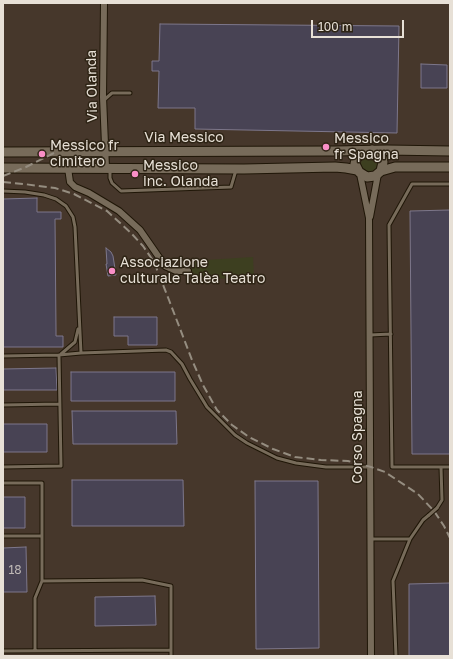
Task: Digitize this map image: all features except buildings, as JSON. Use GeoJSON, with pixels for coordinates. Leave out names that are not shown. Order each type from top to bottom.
{"type":"FeatureCollection","features":[{"type":"Feature","properties":{"kind":"street","name":"Via Olanda"},"geometry":{"type":"LineString","coordinates":[[104,3],[103,101],[105,152],[108,168]]}},
{"type":"Feature","properties":{"kind":"street"},"geometry":{"type":"LineString","coordinates":[[358,172],[356,159],[360,154],[368,151],[376,152],[382,158],[383,162],[379,173]]}},
{"type":"Feature","properties":{"kind":"street","name":"Via Messico"},"geometry":{"type":"LineString","coordinates":[[3,152],[450,151]]}},
{"type":"Feature","properties":{"kind":"street"},"geometry":{"type":"LineString","coordinates":[[3,168],[236,169],[335,167],[358,172],[367,177],[375,176],[395,167],[450,167]]}},
{"type":"Feature","properties":{"kind":"street"},"geometry":{"type":"LineString","coordinates":[[68,168],[70,182],[75,187],[89,192],[119,210],[140,230],[165,266],[176,271],[188,271]]}},
{"type":"Feature","properties":{"kind":"street","name":"Corso Spagna"},"geometry":{"type":"LineString","coordinates":[[358,172],[369,218],[371,656]]}},
{"type":"Feature","properties":{"kind":"street","name":"Corso Spagna"},"geometry":{"type":"LineString","coordinates":[[369,218],[379,173]]}},
{"type":"Feature","properties":{"kind":"lane"},"geometry":{"type":"LineString","coordinates":[[103,101],[112,93],[130,93]]}},
{"type":"Feature","properties":{"kind":"lane"},"geometry":{"type":"LineString","coordinates":[[108,168],[112,183],[121,191],[231,187],[236,169]]}},
{"type":"Feature","properties":{"kind":"lane"},"geometry":{"type":"LineString","coordinates":[[450,184],[412,184],[389,225],[392,467],[450,467]]}},
{"type":"Feature","properties":{"kind":"lane"},"geometry":{"type":"LineString","coordinates":[[3,192],[25,192],[44,195],[56,199],[66,206],[73,217],[75,227],[81,353]]}},
{"type":"Feature","properties":{"kind":"lane"},"geometry":{"type":"LineString","coordinates":[[59,355],[75,342],[79,325]]}},
{"type":"Feature","properties":{"kind":"lane"},"geometry":{"type":"LineString","coordinates":[[370,335],[391,334]]}},
{"type":"Feature","properties":{"kind":"lane"},"geometry":{"type":"LineString","coordinates":[[3,356],[166,350],[172,352],[182,364],[207,407],[235,435],[247,443],[277,458],[296,463],[326,467],[371,467]]}},
{"type":"Feature","properties":{"kind":"lane"},"geometry":{"type":"LineString","coordinates":[[3,467],[61,466],[59,355]]}},
{"type":"Feature","properties":{"kind":"lane"},"geometry":{"type":"LineString","coordinates":[[3,405],[59,404]]}},
{"type":"Feature","properties":{"kind":"lane"},"geometry":{"type":"LineString","coordinates":[[396,656],[393,581],[410,539],[423,520],[437,508],[442,500],[442,467]]}},
{"type":"Feature","properties":{"kind":"lane"},"geometry":{"type":"LineString","coordinates":[[3,483],[42,483],[42,581],[35,598],[35,651]]}},
{"type":"Feature","properties":{"kind":"lane"},"geometry":{"type":"LineString","coordinates":[[3,536],[42,536]]}},
{"type":"Feature","properties":{"kind":"lane"},"geometry":{"type":"LineString","coordinates":[[371,539],[410,539]]}},
{"type":"Feature","properties":{"kind":"lane"},"geometry":{"type":"LineString","coordinates":[[42,581],[142,580],[171,586],[171,656]]}},
{"type":"Feature","properties":{"kind":"lane"},"geometry":{"type":"LineString","coordinates":[[3,651],[171,650]]}},
{"type":"Feature","properties":{"kind":"shaded area"},"geometry":{"type":"Polygon","coordinates":[[[3,3],[450,3],[450,656],[3,656],[3,3]]]}},
{"type":"Feature","properties":{"kind":"green space"},"geometry":{"type":"Polygon","coordinates":[[[366,156],[372,156],[377,161],[375,170],[372,172],[366,172],[361,167],[361,161],[366,156]]]}},
{"type":"Feature","properties":{"kind":"green space"},"geometry":{"type":"Polygon","coordinates":[[[253,257],[254,277],[191,280],[190,261],[253,257]]]}},
{"type":"Feature","properties":{"kind":"railway"},"geometry":{"type":"LineString","coordinates":[[3,176],[26,167],[56,152]]}},
{"type":"Feature","properties":{"kind":"railway"},"geometry":{"type":"LineString","coordinates":[[3,182],[55,188],[74,194],[107,211],[131,233],[143,246],[154,262],[203,385],[217,410],[232,425],[249,437],[273,449],[295,457],[348,461],[385,472],[418,494],[434,511],[450,538]]}},
{"type":"Feature","properties":{"kind":"place","name":"Messico fr Spagna"},"geometry":{"type":"Point","coordinates":[326,147]}},
{"type":"Feature","properties":{"kind":"place","name":"Messico fr cimitero"},"geometry":{"type":"Point","coordinates":[42,154]}},
{"type":"Feature","properties":{"kind":"place","name":"Messico inc. Olanda"},"geometry":{"type":"Point","coordinates":[135,174]}},
{"type":"Feature","properties":{"kind":"place","name":"Associazione culturale Talèa Teatro"},"geometry":{"type":"Point","coordinates":[112,271]}}]}
